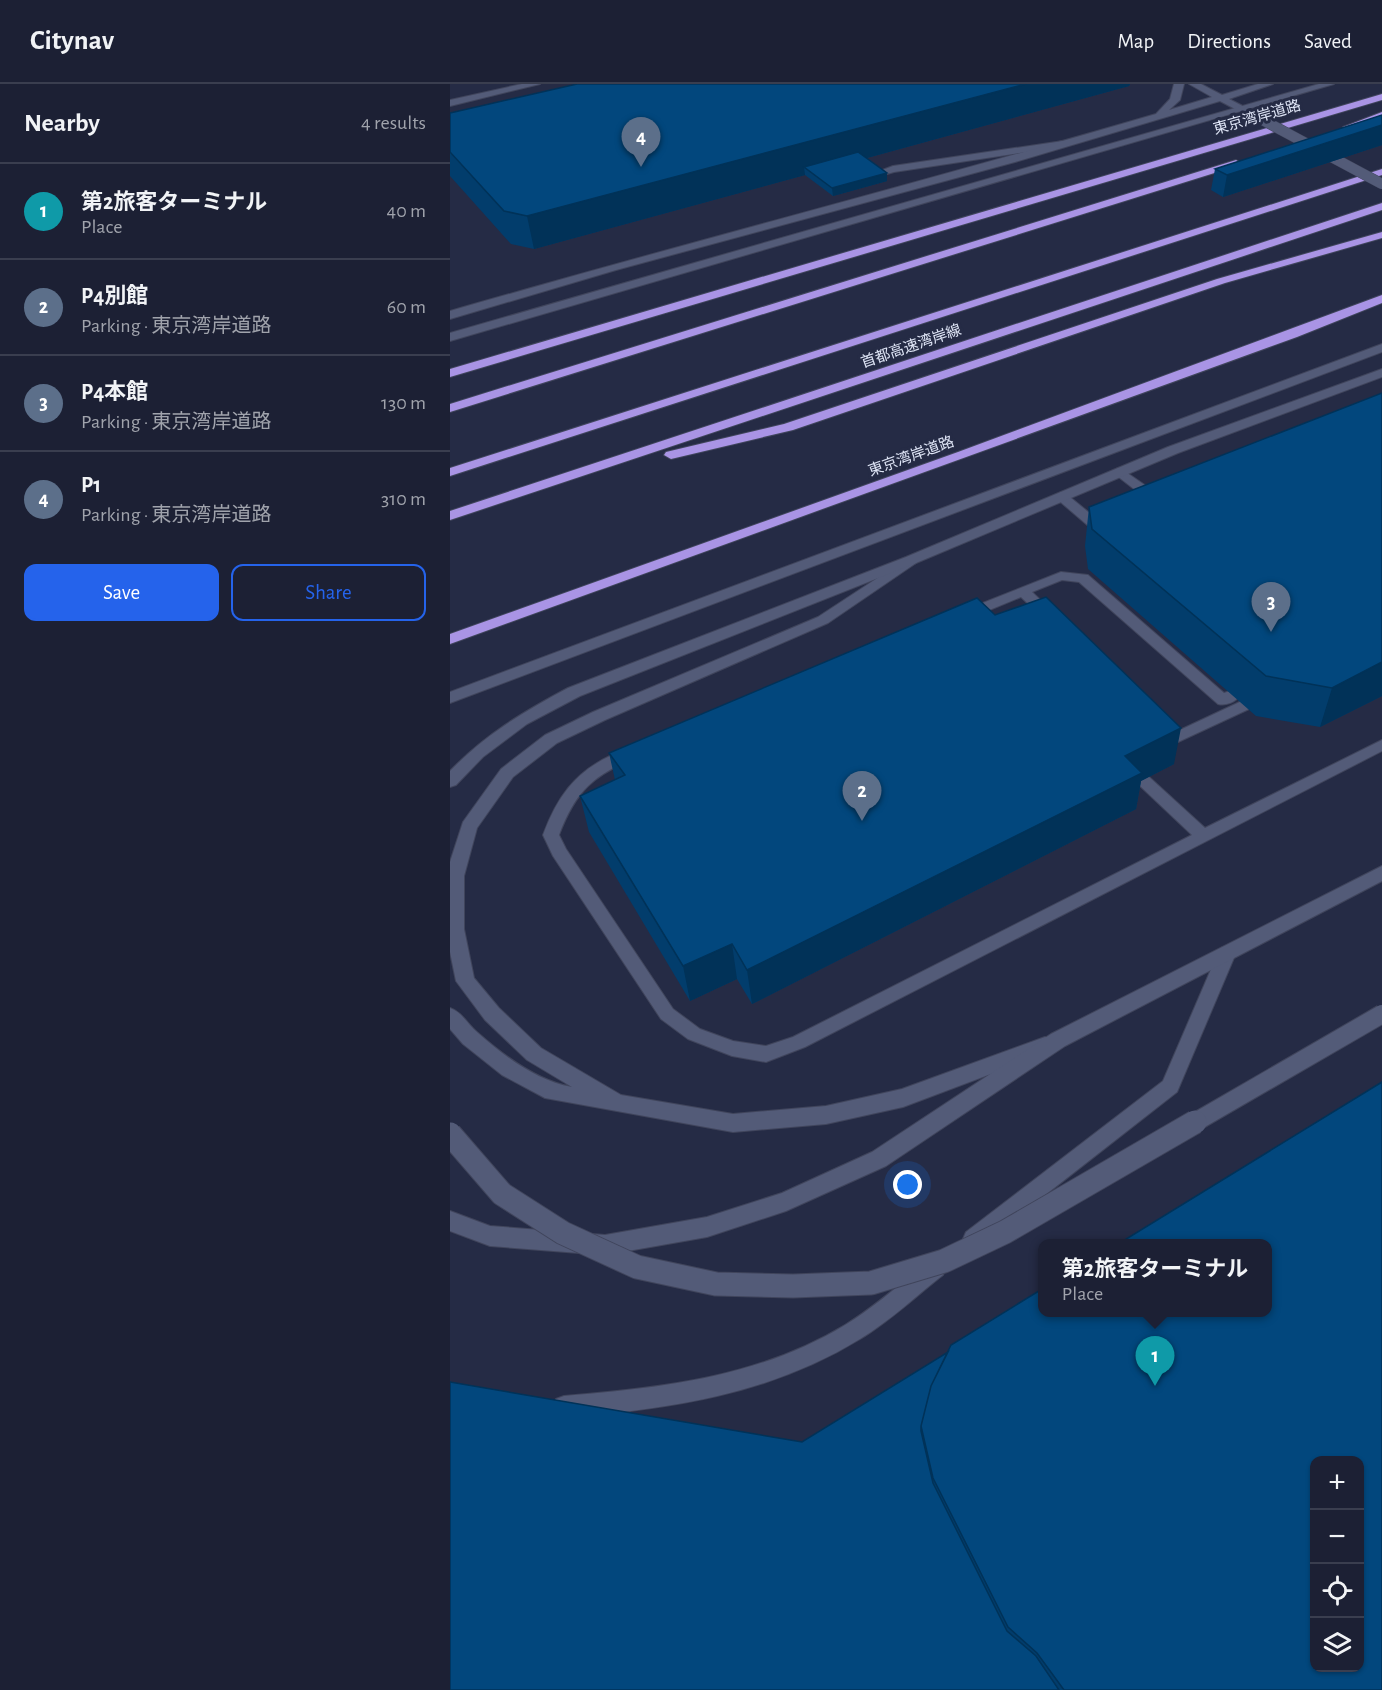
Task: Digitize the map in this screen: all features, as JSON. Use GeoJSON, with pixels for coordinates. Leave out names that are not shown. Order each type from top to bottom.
{"type":"FeatureCollection","features":[{"type":"Feature","properties":{"kind":"highway","name":"東京湾岸道路"},"geometry":{"type":"LineString","coordinates":[[450,373],[1382,97]]}},
{"type":"Feature","properties":{"kind":"highway"},"geometry":{"type":"LineString","coordinates":[[1338,130],[1382,115]]}},
{"type":"Feature","properties":{"kind":"highway"},"geometry":{"type":"LineString","coordinates":[[1285,148],[1317,137]]}},
{"type":"Feature","properties":{"kind":"highway"},"geometry":{"type":"LineString","coordinates":[[450,408],[1251,158]]}},
{"type":"Feature","properties":{"kind":"highway","name":"首都高速湾岸線"},"geometry":{"type":"LineString","coordinates":[[450,472],[1382,172]]}},
{"type":"Feature","properties":{"kind":"highway","name":"首都高速湾岸線"},"geometry":{"type":"LineString","coordinates":[[450,516],[1382,207]]}},
{"type":"Feature","properties":{"kind":"highway"},"geometry":{"type":"LineString","coordinates":[[539,486],[788,427],[1221,281],[1382,235]]}},
{"type":"Feature","properties":{"kind":"highway","name":"東京湾岸道路"},"geometry":{"type":"LineString","coordinates":[[450,639],[963,455],[1382,299]]}},
{"type":"Feature","properties":{"kind":"street"},"geometry":{"type":"LineString","coordinates":[[450,103],[535,84]]}},
{"type":"Feature","properties":{"kind":"street"},"geometry":{"type":"LineString","coordinates":[[1151,118],[1168,109],[1175,100],[1179,84]]}},
{"type":"Feature","properties":{"kind":"street"},"geometry":{"type":"LineString","coordinates":[[1194,84],[1382,184]]}},
{"type":"Feature","properties":{"kind":"street"},"geometry":{"type":"LineString","coordinates":[[450,315],[624,265],[1011,160],[1268,84]]}},
{"type":"Feature","properties":{"kind":"street"},"geometry":{"type":"LineString","coordinates":[[450,337],[1329,84]]}},
{"type":"Feature","properties":{"kind":"street"},"geometry":{"type":"LineString","coordinates":[[450,698],[1382,348]]}},
{"type":"Feature","properties":{"kind":"street"},"geometry":{"type":"LineString","coordinates":[[450,781],[477,753],[521,720],[574,692],[911,560],[1120,472],[1382,373]]}},
{"type":"Feature","properties":{"kind":"street"},"geometry":{"type":"LineString","coordinates":[[615,1102],[534,1054],[492,1014],[465,981],[455,929],[455,876],[469,827],[507,773],[551,739],[598,716],[823,620],[911,560]]}},
{"type":"Feature","properties":{"kind":"street"},"geometry":{"type":"LineString","coordinates":[[450,1221],[490,1236],[605,1245],[707,1227],[786,1202],[879,1160],[1058,1040],[1382,873]]}},
{"type":"Feature","properties":{"kind":"street"},"geometry":{"type":"LineString","coordinates":[[450,1134],[502,1194],[563,1233],[637,1267],[716,1284],[793,1286],[871,1282],[944,1261],[1005,1232],[1382,1014]]}},
{"type":"Feature","properties":{"kind":"street"},"geometry":{"type":"LineString","coordinates":[[450,1016],[470,1038],[509,1070],[552,1092],[733,1123],[826,1115],[903,1098],[1058,1040]]}},
{"type":"Feature","properties":{"kind":"lane"},"geometry":{"type":"LineString","coordinates":[[877,174],[904,167],[1063,144]]}},
{"type":"Feature","properties":{"kind":"lane"},"geometry":{"type":"LineString","coordinates":[[1120,472],[1164,505]]}},
{"type":"Feature","properties":{"kind":"lane"},"geometry":{"type":"LineString","coordinates":[[1061,496],[1110,537]]}},
{"type":"Feature","properties":{"kind":"lane"},"geometry":{"type":"LineString","coordinates":[[947,622],[1061,576],[1083,578],[1223,700],[1238,700],[1178,737],[1152,712]]}},
{"type":"Feature","properties":{"kind":"lane"},"geometry":{"type":"LineString","coordinates":[[1023,591],[1057,624]]}},
{"type":"Feature","properties":{"kind":"lane"},"geometry":{"type":"LineString","coordinates":[[643,767],[637,750],[599,766],[571,789],[559,812],[551,835],[668,1014],[693,1034],[732,1048],[766,1054],[798,1042],[1382,745]]}},
{"type":"Feature","properties":{"kind":"lane"},"geometry":{"type":"LineString","coordinates":[[1143,780],[1203,836]]}},
{"type":"Feature","properties":{"kind":"lane"},"geometry":{"type":"LineString","coordinates":[[549,1408],[631,1401],[722,1388],[789,1366],[853,1332],[1170,1086],[1227,953]]}},
{"type":"Feature","properties":{"kind":"building"},"geometry":{"type":"Polygon","coordinates":[[[577,84],[1026,84],[527,216],[504,211],[450,152],[450,113],[577,84]]]}},
{"type":"Feature","properties":{"kind":"building"},"geometry":{"type":"Polygon","coordinates":[[[1382,115],[1382,125],[1227,175],[1215,169],[1382,115]]]}},
{"type":"Feature","properties":{"kind":"building"},"geometry":{"type":"Polygon","coordinates":[[[858,152],[887,173],[832,188],[804,167],[858,152]]]}},
{"type":"Feature","properties":{"kind":"building"},"geometry":{"type":"Polygon","coordinates":[[[1382,393],[1382,662],[1332,688],[1266,676],[1092,529],[1089,507],[1382,393]]]}},
{"type":"Feature","properties":{"kind":"building"},"geometry":{"type":"Polygon","coordinates":[[[1046,597],[1181,728],[1125,756],[1142,773],[747,970],[732,944],[683,966],[580,796],[625,775],[609,753],[977,598],[995,615],[1046,597]]]}},
{"type":"Feature","properties":{"kind":"building"},"geometry":{"type":"Polygon","coordinates":[[[1382,1082],[1382,1690],[1064,1690],[1037,1653],[1008,1627],[933,1478],[921,1426],[931,1386],[951,1345],[1038,1291],[1038,1317],[1272,1317],[1272,1239],[1126,1239],[1382,1082]]]}},
{"type":"Feature","properties":{"kind":"building"},"geometry":{"type":"Polygon","coordinates":[[[948,1352],[931,1386],[921,1426],[933,1483],[1007,1631],[1036,1656],[1059,1690],[450,1690],[450,1382],[802,1442],[948,1352]]]}},
{"type":"Feature","properties":{"kind":"place","name":"P1"},"geometry":{"type":"Point","coordinates":[641,167]}},
{"type":"Feature","properties":{"kind":"place","name":"P4本館"},"geometry":{"type":"Point","coordinates":[1271,632]}},
{"type":"Feature","properties":{"kind":"place","name":"P4別館"},"geometry":{"type":"Point","coordinates":[862,821]}},
{"type":"Feature","properties":{"kind":"place","name":"第2旅客ターミナル"},"geometry":{"type":"Point","coordinates":[1155,1386]}}]}
